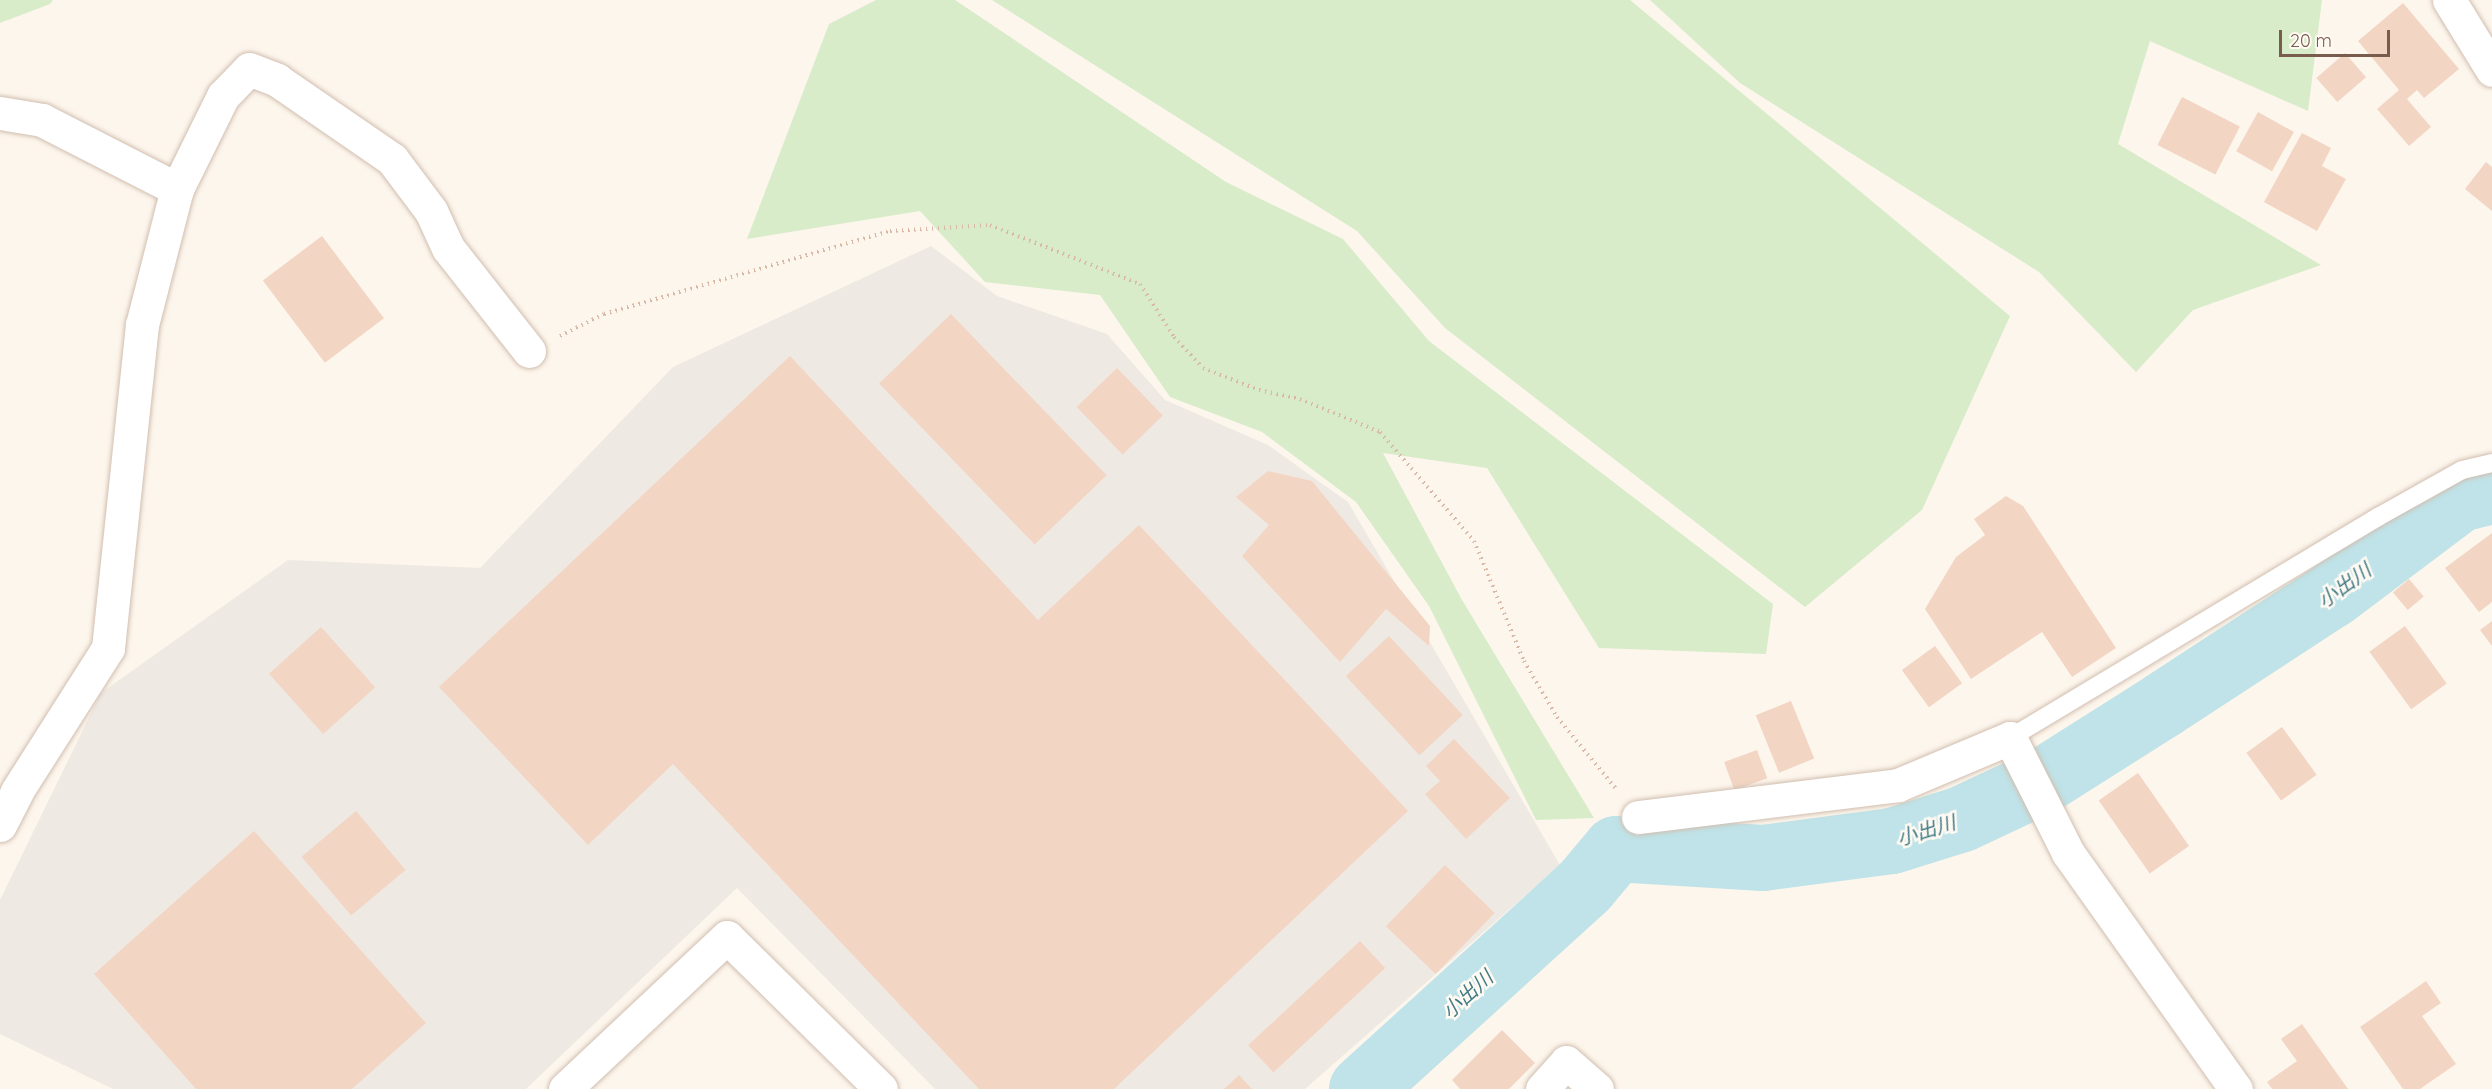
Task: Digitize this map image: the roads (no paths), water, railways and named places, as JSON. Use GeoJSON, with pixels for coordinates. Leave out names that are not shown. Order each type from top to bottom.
{"type":"FeatureCollection","features":[{"type":"Feature","properties":{"kind":"street"},"geometry":{"type":"LineString","coordinates":[[2449,0],[2492,70]]}},
{"type":"Feature","properties":{"kind":"street"},"geometry":{"type":"LineString","coordinates":[[0,825],[18,791],[108,648],[142,325],[177,189],[223,96],[249,69],[277,80],[392,159],[431,211],[448,248],[529,351]]}},
{"type":"Feature","properties":{"kind":"street"},"geometry":{"type":"LineString","coordinates":[[0,113],[42,120],[177,189]]}},
{"type":"Feature","properties":{"kind":"street"},"geometry":{"type":"LineString","coordinates":[[1638,817],[1898,784],[2015,749],[2068,853],[2236,1089]]}},
{"type":"Feature","properties":{"kind":"street"},"geometry":{"type":"LineString","coordinates":[[565,1089],[727,936],[881,1089]]}},
{"type":"Feature","properties":{"kind":"street"},"geometry":{"type":"LineString","coordinates":[[1542,1089],[1566,1062],[1597,1089]]}},
{"type":"Feature","properties":{"kind":"lane"},"geometry":{"type":"LineString","coordinates":[[2015,749],[2378,517],[2462,470],[2492,463]]}},
{"type":"Feature","properties":{"kind":"waterway","name":"小出川"},"geometry":{"type":"LineString","coordinates":[[1362,1089],[1585,886],[1616,849],[1763,858],[1892,841],[1962,819],[2043,781],[2332,595],[2460,499],[2492,491]]}}]}
